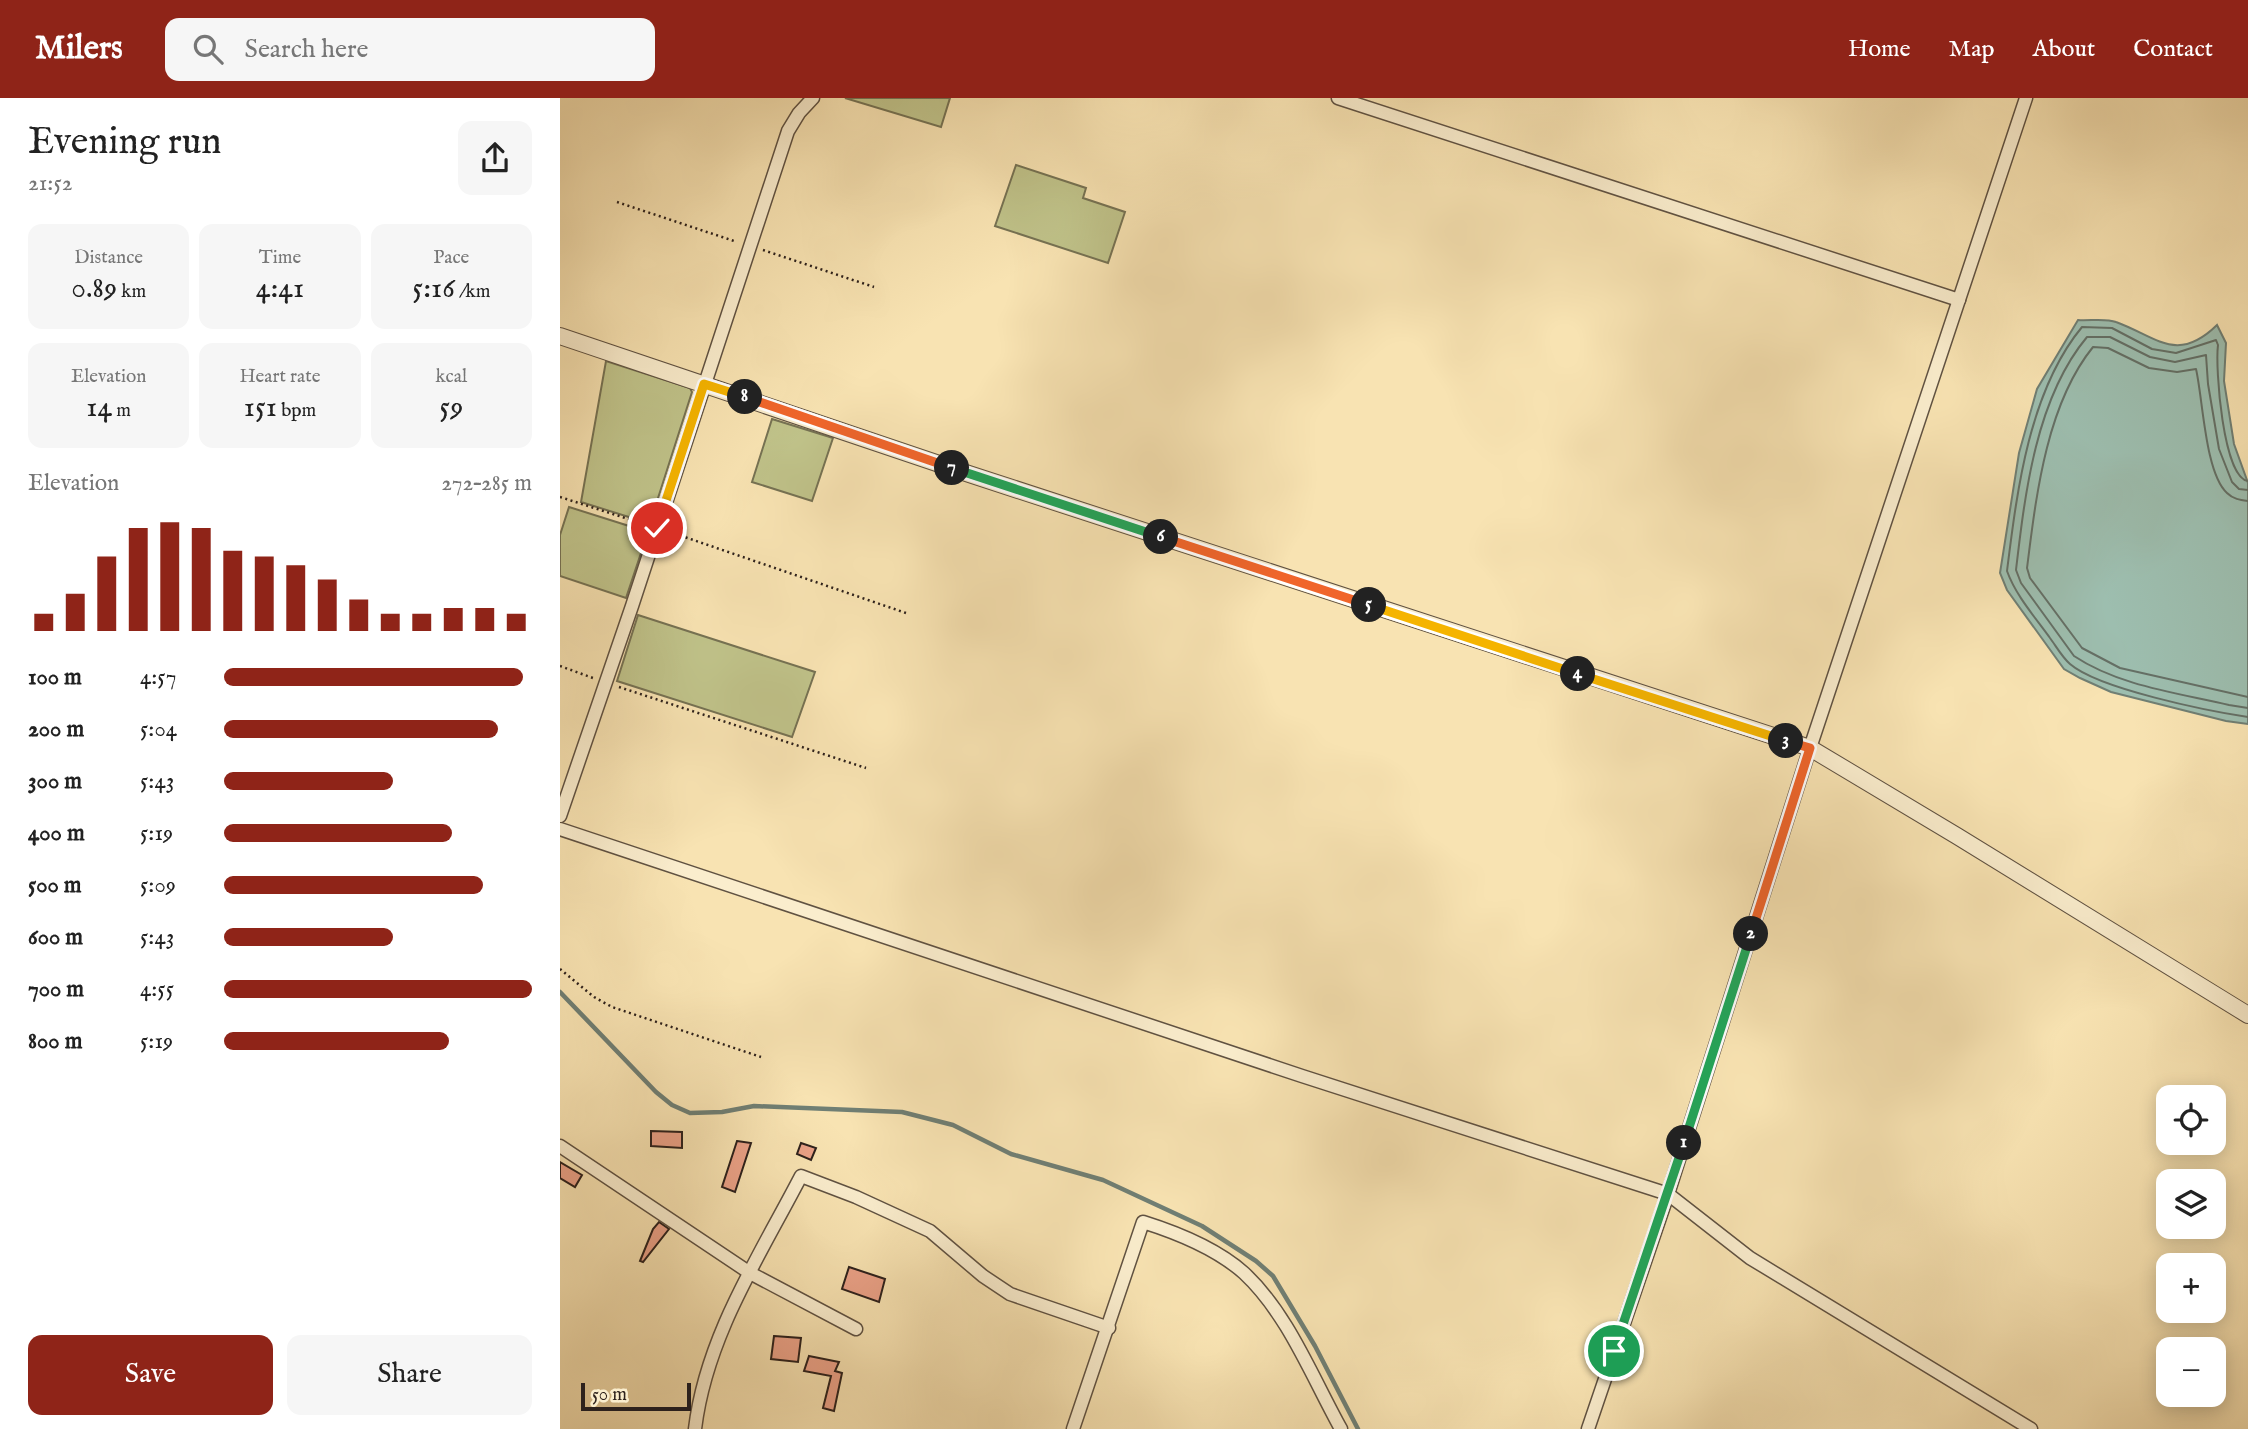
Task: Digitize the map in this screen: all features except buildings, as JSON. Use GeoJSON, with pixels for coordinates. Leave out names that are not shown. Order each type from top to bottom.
{"type":"FeatureCollection","features":[{"type":"Feature","properties":{"kind":"street"},"geometry":{"type":"LineString","coordinates":[[560,816],[788,131],[799,113],[813,98]]}},
{"type":"Feature","properties":{"kind":"street"},"geometry":{"type":"LineString","coordinates":[[1338,98],[1959,300]]}},
{"type":"Feature","properties":{"kind":"street"},"geometry":{"type":"LineString","coordinates":[[1588,1429],[1668,1194],[1810,748],[2026,98]]}},
{"type":"Feature","properties":{"kind":"street"},"geometry":{"type":"LineString","coordinates":[[560,336],[982,479],[1810,748],[2248,1015]]}},
{"type":"Feature","properties":{"kind":"street"},"geometry":{"type":"LineString","coordinates":[[560,829],[1668,1194],[1750,1258],[2031,1429]]}},
{"type":"Feature","properties":{"kind":"street"},"geometry":{"type":"LineString","coordinates":[[560,1146],[750,1273],[856,1329]]}},
{"type":"Feature","properties":{"kind":"street"},"geometry":{"type":"LineString","coordinates":[[695,1429],[698,1400],[713,1350],[801,1176],[856,1197],[930,1231],[983,1276],[1010,1294],[1109,1328]]}},
{"type":"Feature","properties":{"kind":"street"},"geometry":{"type":"LineString","coordinates":[[1073,1429],[1143,1222],[1172,1231],[1220,1256],[1243,1273],[1266,1298],[1293,1340],[1341,1429]]}},
{"type":"Feature","properties":{"kind":"path"},"geometry":{"type":"LineString","coordinates":[[560,497],[906,613]]}},
{"type":"Feature","properties":{"kind":"path"},"geometry":{"type":"LineString","coordinates":[[560,666],[866,768]]}},
{"type":"Feature","properties":{"kind":"path"},"geometry":{"type":"LineString","coordinates":[[560,969],[594,998],[612,1007],[761,1057]]}},
{"type":"Feature","properties":{"kind":"green space"},"geometry":{"type":"Polygon","coordinates":[[[845,98],[950,98],[941,127],[845,98]]]}},
{"type":"Feature","properties":{"kind":"green space"},"geometry":{"type":"Polygon","coordinates":[[[1016,165],[1086,188],[1083,198],[1125,212],[1108,263],[995,226],[1016,165]]]}},
{"type":"Feature","properties":{"kind":"green space"},"geometry":{"type":"Polygon","coordinates":[[[606,361],[690,388],[692,392],[648,523],[581,502],[606,361]]]}},
{"type":"Feature","properties":{"kind":"green space"},"geometry":{"type":"Polygon","coordinates":[[[772,419],[833,438],[812,501],[752,482],[772,419]]]}},
{"type":"Feature","properties":{"kind":"green space"},"geometry":{"type":"Polygon","coordinates":[[[569,507],[648,532],[626,598],[560,576],[560,535],[569,507]]]}},
{"type":"Feature","properties":{"kind":"green space"},"geometry":{"type":"Polygon","coordinates":[[[638,615],[815,672],[792,737],[617,681],[638,615]]]}},
{"type":"Feature","properties":{"kind":"water"},"geometry":{"type":"Polygon","coordinates":[[[2078,320],[2112,321],[2155,340],[2178,345],[2203,337],[2217,325],[2226,343],[2224,381],[2234,444],[2248,483],[2248,724],[2111,692],[2080,678],[2064,669],[2007,590],[2000,573],[2019,453],[2037,389],[2078,320]]]}},
{"type":"Feature","properties":{"kind":"waterway"},"geometry":{"type":"LineString","coordinates":[[560,992],[656,1092],[672,1105],[690,1113],[722,1112],[754,1106],[902,1112],[953,1125],[1011,1154],[1103,1180],[1202,1226],[1256,1261],[1273,1276],[1315,1346],[1358,1429]]}},
{"type":"Feature","properties":{"kind":"route"},"geometry":{"type":"LineString","coordinates":[[657,528],[704,384],[969,474],[1810,748],[1668,1194],[1614,1351]]}}]}
